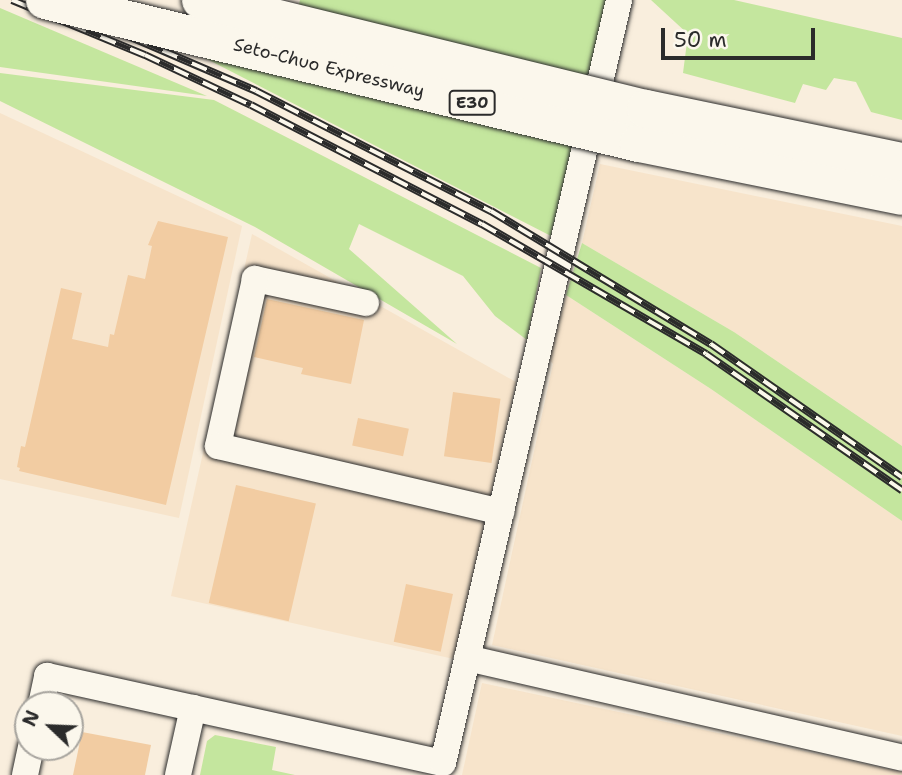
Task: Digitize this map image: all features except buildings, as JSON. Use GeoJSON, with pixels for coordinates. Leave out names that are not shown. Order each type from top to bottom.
{"type":"FeatureCollection","features":[{"type":"Feature","properties":{"kind":"highway","name":"Seto-Chuo Expressway"},"geometry":{"type":"LineString","coordinates":[[45,0],[639,143],[902,196]]}},
{"type":"Feature","properties":{"kind":"highway","name":"Seto-Chuo Expressway"},"geometry":{"type":"LineString","coordinates":[[201,0],[633,106],[902,162]]}},
{"type":"Feature","properties":{"kind":"street"},"geometry":{"type":"LineString","coordinates":[[44,691],[47,676],[193,708],[394,764],[443,763],[619,0]]}},
{"type":"Feature","properties":{"kind":"street"},"geometry":{"type":"LineString","coordinates":[[366,303],[255,279],[218,446],[501,512]]}},
{"type":"Feature","properties":{"kind":"street"},"geometry":{"type":"LineString","coordinates":[[467,659],[902,758]]}},
{"type":"Feature","properties":{"kind":"street"},"geometry":{"type":"LineString","coordinates":[[178,775],[193,708]]}},
{"type":"Feature","properties":{"kind":"shaded area"},"geometry":{"type":"Polygon","coordinates":[[[0,113],[242,226],[179,518],[0,479],[0,113]]]}},
{"type":"Feature","properties":{"kind":"shaded area"},"geometry":{"type":"Polygon","coordinates":[[[600,164],[902,226],[902,446],[734,332],[582,243],[600,164]]]}},
{"type":"Feature","properties":{"kind":"shaded area"},"geometry":{"type":"Polygon","coordinates":[[[252,234],[516,382],[454,659],[171,596],[252,234]]]}},
{"type":"Feature","properties":{"kind":"shaded area"},"geometry":{"type":"Polygon","coordinates":[[[566,295],[711,389],[902,521],[902,736],[492,645],[553,364],[549,359],[566,295]]]}},
{"type":"Feature","properties":{"kind":"shaded area"},"geometry":{"type":"Polygon","coordinates":[[[482,683],[902,772],[902,775],[462,775],[482,683]]]}},
{"type":"Feature","properties":{"kind":"green space"},"geometry":{"type":"Polygon","coordinates":[[[300,0],[607,0],[551,236],[166,38],[283,68],[300,0]]]}},
{"type":"Feature","properties":{"kind":"green space"},"geometry":{"type":"Polygon","coordinates":[[[651,0],[734,0],[902,38],[902,120],[871,112],[856,82],[834,78],[826,90],[803,84],[795,103],[683,73],[688,34],[651,0]]]}},
{"type":"Feature","properties":{"kind":"green space"},"geometry":{"type":"Polygon","coordinates":[[[0,8],[207,96],[0,67],[0,8]]]}},
{"type":"Feature","properties":{"kind":"green space"},"geometry":{"type":"Polygon","coordinates":[[[0,73],[214,100],[541,268],[527,340],[495,316],[463,276],[359,224],[349,249],[457,344],[255,227],[0,101],[0,73]]]}},
{"type":"Feature","properties":{"kind":"green space"},"geometry":{"type":"Polygon","coordinates":[[[582,243],[734,332],[902,446],[902,521],[711,389],[566,295],[582,243]]]}},
{"type":"Feature","properties":{"kind":"green space"},"geometry":{"type":"Polygon","coordinates":[[[215,735],[276,747],[272,770],[295,775],[200,775],[207,741],[215,735]]]}},
{"type":"Feature","properties":{"kind":"railway"},"geometry":{"type":"LineString","coordinates":[[12,0],[145,55],[251,105],[482,224],[706,354],[902,490]]}},
{"type":"Feature","properties":{"kind":"railway"},"geometry":{"type":"LineString","coordinates":[[45,0],[256,91],[491,211],[711,344],[902,477]]}}]}
